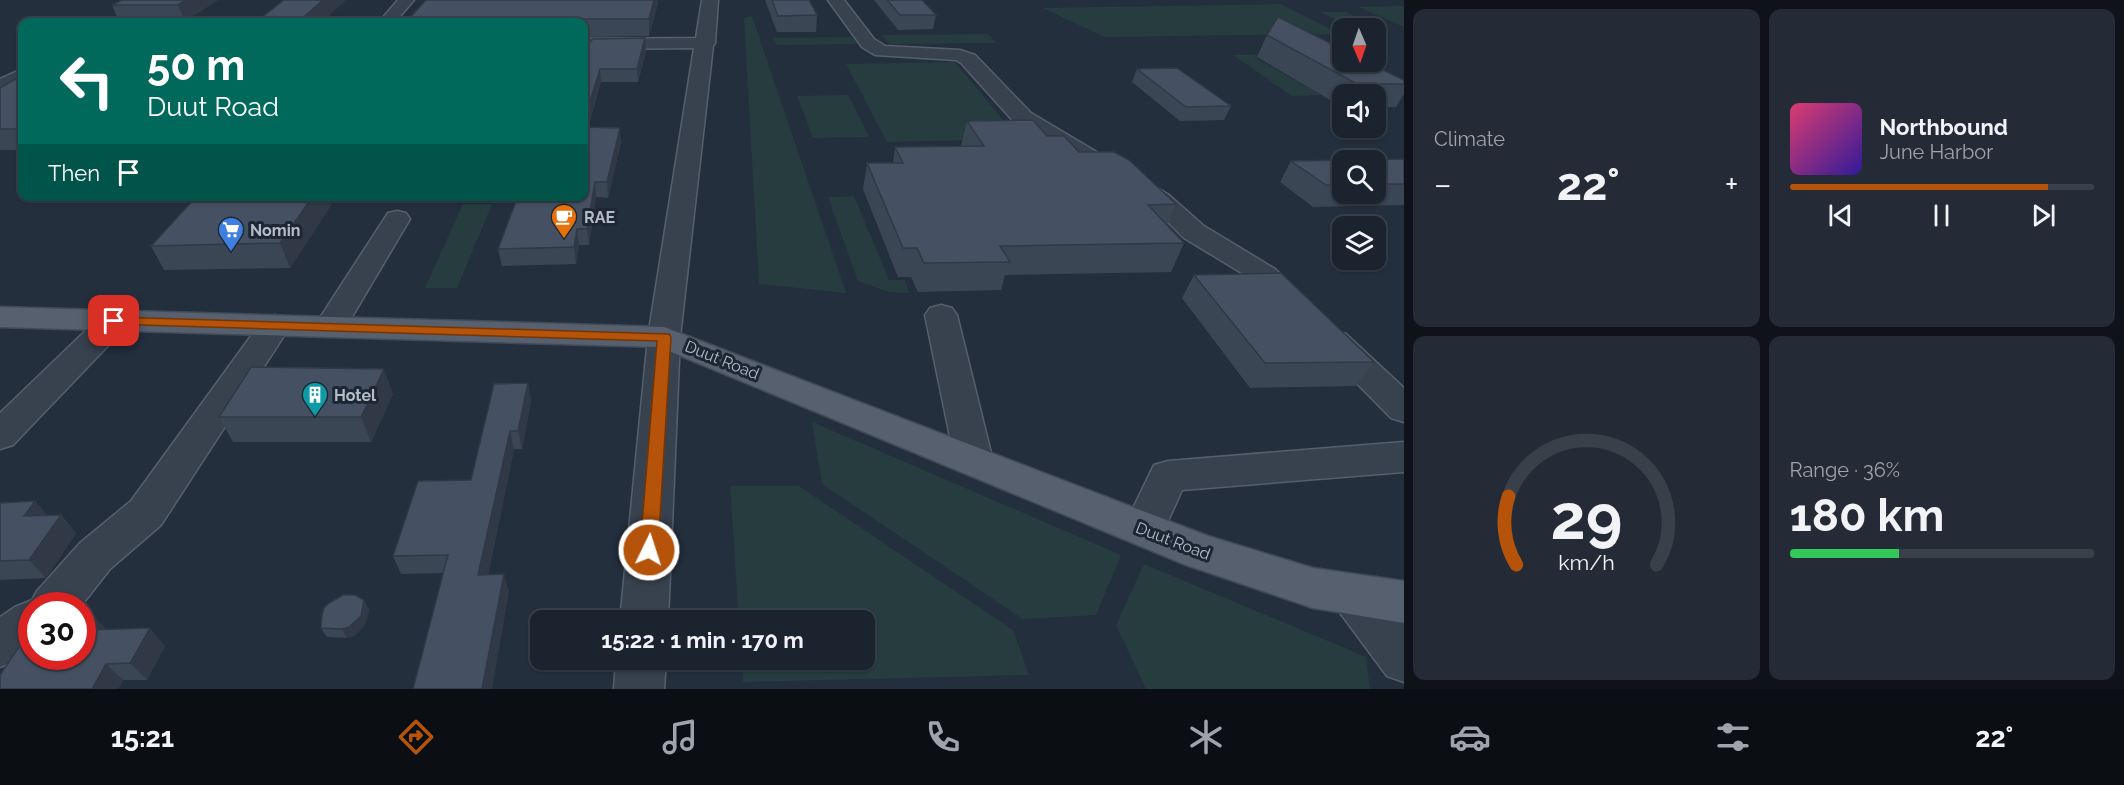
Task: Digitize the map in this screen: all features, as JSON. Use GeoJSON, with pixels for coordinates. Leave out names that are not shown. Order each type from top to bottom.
{"type":"FeatureCollection","features":[{"type":"Feature","properties":{"kind":"main road","name":"Duut Road"},"geometry":{"type":"LineString","coordinates":[[0,317],[664,337],[1238,565],[1313,588],[1404,602]]}},
{"type":"Feature","properties":{"kind":"street"},"geometry":{"type":"LineString","coordinates":[[390,18],[406,0]]}},
{"type":"Feature","properties":{"kind":"street"},"geometry":{"type":"LineString","coordinates":[[836,0],[868,43],[881,51],[960,55],[968,59],[1023,118],[1137,184],[1160,200],[1194,232],[1265,275],[1404,409]]}},
{"type":"Feature","properties":{"kind":"street"},"geometry":{"type":"LineString","coordinates":[[588,45],[702,22],[664,337],[645,610]]}},
{"type":"Feature","properties":{"kind":"street"},"geometry":{"type":"LineString","coordinates":[[0,87],[18,77]]}},
{"type":"Feature","properties":{"kind":"street"},"geometry":{"type":"LineString","coordinates":[[330,327],[396,219]]}},
{"type":"Feature","properties":{"kind":"street"},"geometry":{"type":"LineString","coordinates":[[941,315],[974,461]]}},
{"type":"Feature","properties":{"kind":"street"},"geometry":{"type":"LineString","coordinates":[[0,435],[114,321]]}},
{"type":"Feature","properties":{"kind":"street"},"geometry":{"type":"LineString","coordinates":[[65,592],[95,556],[146,513],[275,325]]}},
{"type":"Feature","properties":{"kind":"street"},"geometry":{"type":"LineString","coordinates":[[1144,529],[1168,476],[1404,457]]}},
{"type":"Feature","properties":{"kind":"street"},"geometry":{"type":"LineString","coordinates":[[1354,596],[1404,659]]}},
{"type":"Feature","properties":{"kind":"street"},"geometry":{"type":"LineString","coordinates":[[0,644],[18,632]]}},
{"type":"Feature","properties":{"kind":"street"},"geometry":{"type":"LineString","coordinates":[[639,689],[640,670]]}},
{"type":"Feature","properties":{"kind":"green space"},"geometry":{"type":"Polygon","coordinates":[[[1280,4],[1332,30],[1332,34],[1104,37],[1043,8],[1280,4]]]}},
{"type":"Feature","properties":{"kind":"green space"},"geometry":{"type":"Polygon","coordinates":[[[1404,6],[1404,27],[1386,18],[1359,7],[1404,6]]]}},
{"type":"Feature","properties":{"kind":"green space"},"geometry":{"type":"Polygon","coordinates":[[[1320,12],[1346,12],[1359,18],[1332,18],[1320,12]]]}},
{"type":"Feature","properties":{"kind":"green space"},"geometry":{"type":"Polygon","coordinates":[[[752,16],[846,293],[759,284],[744,18],[752,16]]]}},
{"type":"Feature","properties":{"kind":"green space"},"geometry":{"type":"Polygon","coordinates":[[[988,34],[996,43],[889,44],[882,35],[988,34]]]}},
{"type":"Feature","properties":{"kind":"green space"},"geometry":{"type":"Polygon","coordinates":[[[852,37],[857,44],[777,45],[773,38],[852,37]]]}},
{"type":"Feature","properties":{"kind":"green space"},"geometry":{"type":"Polygon","coordinates":[[[1332,53],[1332,59],[1295,56],[1254,57],[1321,95],[1292,96],[1233,55],[1332,53]]]}},
{"type":"Feature","properties":{"kind":"green space"},"geometry":{"type":"Polygon","coordinates":[[[955,62],[1019,139],[887,142],[846,64],[955,62]]]}},
{"type":"Feature","properties":{"kind":"green space"},"geometry":{"type":"Polygon","coordinates":[[[848,95],[869,137],[813,138],[797,96],[848,95]]]}},
{"type":"Feature","properties":{"kind":"green space"},"geometry":{"type":"Polygon","coordinates":[[[854,196],[889,280],[905,280],[909,293],[889,292],[858,281],[828,197],[854,196]]]}},
{"type":"Feature","properties":{"kind":"green space"},"geometry":{"type":"Polygon","coordinates":[[[463,204],[492,204],[457,288],[425,288],[463,204]]]}},
{"type":"Feature","properties":{"kind":"green space"},"geometry":{"type":"Polygon","coordinates":[[[812,422],[1121,555],[1096,615],[1023,619],[822,484],[812,422]]]}},
{"type":"Feature","properties":{"kind":"green space"},"geometry":{"type":"Polygon","coordinates":[[[730,486],[799,486],[1013,630],[1029,675],[743,682],[742,670],[875,670],[875,610],[738,610],[730,486]]]}},
{"type":"Feature","properties":{"kind":"green space"},"geometry":{"type":"Polygon","coordinates":[[[1144,564],[1366,657],[1370,689],[1146,689],[1116,625],[1144,564]]]}},
{"type":"Feature","properties":{"kind":"building"},"geometry":{"type":"Polygon","coordinates":[[[122,0],[186,0],[178,5],[112,5],[122,0]]]}},
{"type":"Feature","properties":{"kind":"building"},"geometry":{"type":"Polygon","coordinates":[[[284,0],[323,0],[303,18],[261,18],[284,0]]]}},
{"type":"Feature","properties":{"kind":"building"},"geometry":{"type":"Polygon","coordinates":[[[426,0],[654,0],[649,19],[410,18],[426,0]]]}},
{"type":"Feature","properties":{"kind":"building"},"geometry":{"type":"Polygon","coordinates":[[[772,0],[809,0],[817,15],[778,16],[772,0]]]}},
{"type":"Feature","properties":{"kind":"building"},"geometry":{"type":"Polygon","coordinates":[[[887,0],[922,0],[936,15],[900,15],[887,0]]]}},
{"type":"Feature","properties":{"kind":"building"},"geometry":{"type":"Polygon","coordinates":[[[1278,17],[1332,44],[1332,70],[1267,35],[1278,17]]]}},
{"type":"Feature","properties":{"kind":"building"},"geometry":{"type":"Polygon","coordinates":[[[645,38],[637,69],[600,69],[588,108],[588,43],[593,39],[645,38]]]}},
{"type":"Feature","properties":{"kind":"building"},"geometry":{"type":"Polygon","coordinates":[[[1177,68],[1231,106],[1186,107],[1137,69],[1177,68]]]}},
{"type":"Feature","properties":{"kind":"building"},"geometry":{"type":"Polygon","coordinates":[[[1386,71],[1404,80],[1404,84],[1357,84],[1335,72],[1386,71]]]}},
{"type":"Feature","properties":{"kind":"building"},"geometry":{"type":"Polygon","coordinates":[[[18,77],[18,129],[0,129],[0,88],[18,77]]]}},
{"type":"Feature","properties":{"kind":"building"},"geometry":{"type":"Polygon","coordinates":[[[1033,120],[1047,136],[1064,136],[1079,152],[1114,152],[1129,160],[1176,204],[1148,205],[1184,243],[1000,246],[1010,262],[924,263],[917,248],[903,248],[867,163],[903,163],[895,147],[984,146],[967,121],[1033,120]]]}},
{"type":"Feature","properties":{"kind":"building"},"geometry":{"type":"Polygon","coordinates":[[[588,127],[620,128],[607,182],[595,182],[587,229],[577,229],[574,247],[498,249],[516,201],[588,201],[588,127]]]}},
{"type":"Feature","properties":{"kind":"building"},"geometry":{"type":"Polygon","coordinates":[[[1386,159],[1404,159],[1404,184],[1386,184],[1386,159]]]}},
{"type":"Feature","properties":{"kind":"building"},"geometry":{"type":"Polygon","coordinates":[[[1332,160],[1332,185],[1326,185],[1291,161],[1332,160]]]}},
{"type":"Feature","properties":{"kind":"building"},"geometry":{"type":"Polygon","coordinates":[[[192,201],[309,201],[280,243],[151,246],[192,201]]]}},
{"type":"Feature","properties":{"kind":"building"},"geometry":{"type":"Polygon","coordinates":[[[1281,273],[1374,362],[1265,363],[1194,275],[1281,273]]]}},
{"type":"Feature","properties":{"kind":"building"},"geometry":{"type":"Polygon","coordinates":[[[251,367],[384,369],[361,417],[219,417],[251,367]]]}},
{"type":"Feature","properties":{"kind":"building"},"geometry":{"type":"Polygon","coordinates":[[[528,383],[518,431],[510,431],[478,575],[504,574],[482,689],[413,689],[448,555],[393,556],[418,481],[471,480],[494,384],[528,383]]]}},
{"type":"Feature","properties":{"kind":"building"},"geometry":{"type":"Polygon","coordinates":[[[35,501],[24,516],[61,515],[29,560],[0,561],[0,503],[35,501]]]}},
{"type":"Feature","properties":{"kind":"building"},"geometry":{"type":"Polygon","coordinates":[[[343,595],[355,595],[364,600],[361,616],[349,627],[321,628],[324,608],[343,595]]]}},
{"type":"Feature","properties":{"kind":"building"},"geometry":{"type":"Polygon","coordinates":[[[150,628],[130,663],[106,664],[92,689],[0,689],[0,675],[18,648],[18,670],[96,670],[96,630],[150,628]]]}},
{"type":"Feature","properties":{"kind":"place","name":"RAE"},"geometry":{"type":"Point","coordinates":[564,240]}},
{"type":"Feature","properties":{"kind":"place","name":"Nomin"},"geometry":{"type":"Point","coordinates":[231,253]}},
{"type":"Feature","properties":{"kind":"place","name":"Hotel"},"geometry":{"type":"Point","coordinates":[315,418]}},
{"type":"Feature","properties":{"kind":"route"},"geometry":{"type":"LineString","coordinates":[[114,321],[664,337],[649,550]]}}]}
